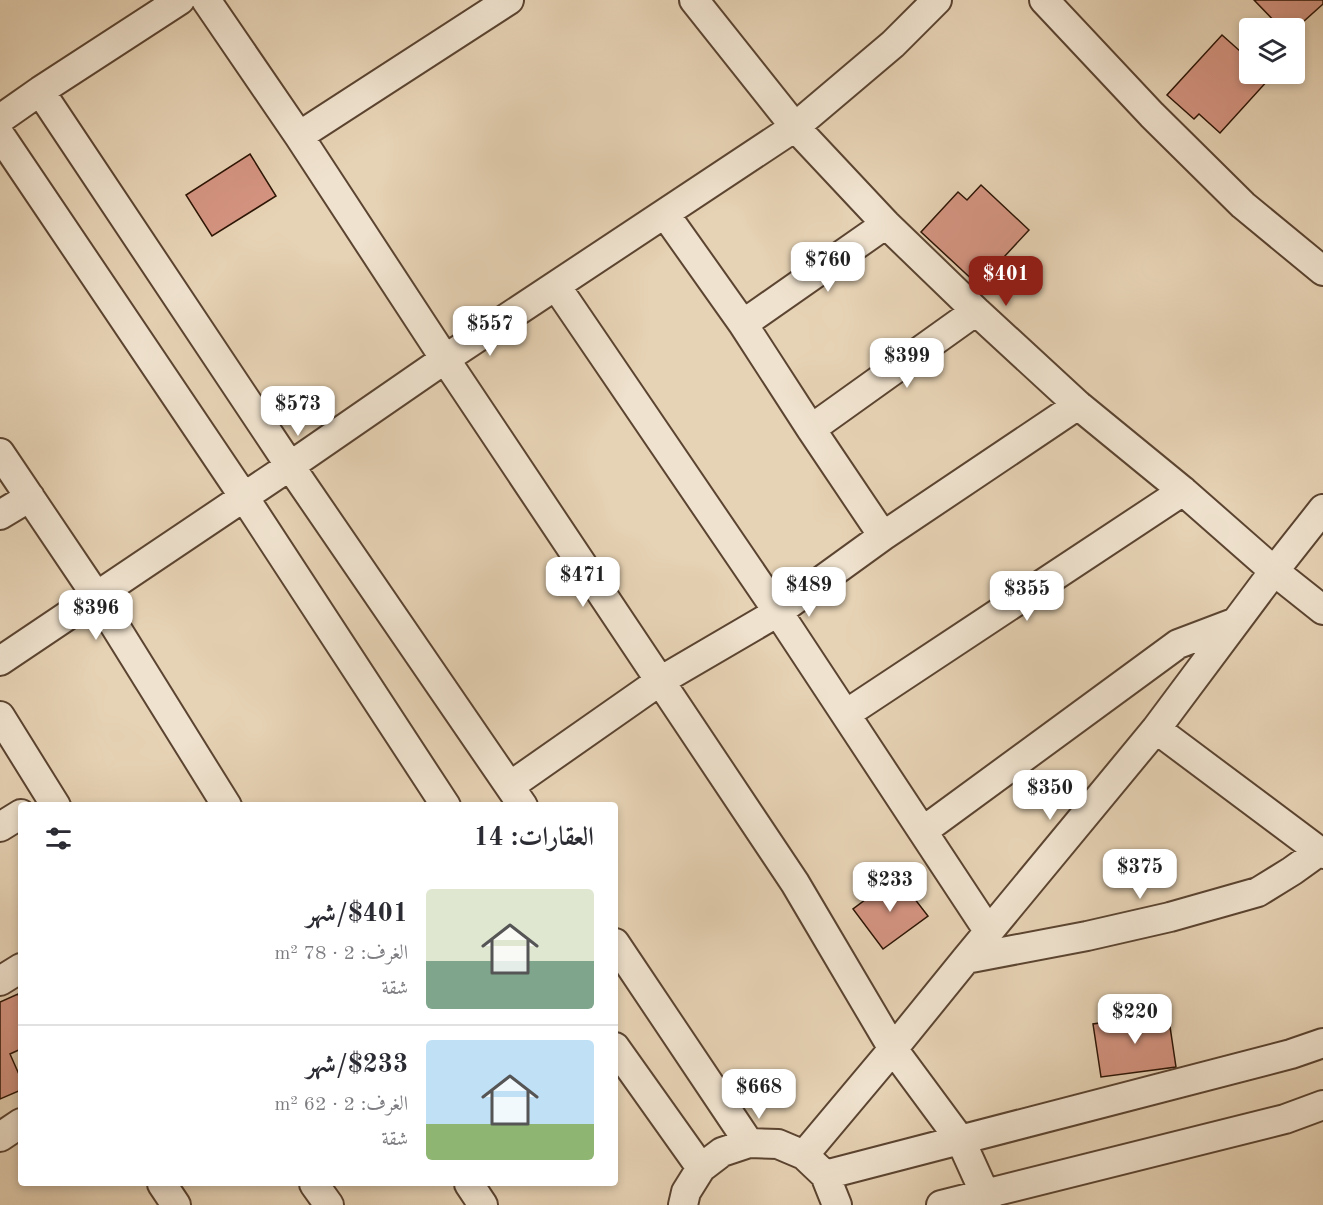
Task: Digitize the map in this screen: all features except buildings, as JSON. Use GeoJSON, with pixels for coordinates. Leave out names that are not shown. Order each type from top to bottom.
{"type":"FeatureCollection","features":[{"type":"Feature","properties":{"kind":"street"},"geometry":{"type":"LineString","coordinates":[[0,119],[180,0]]}},
{"type":"Feature","properties":{"kind":"street"},"geometry":{"type":"LineString","coordinates":[[206,0],[299,136],[795,883],[893,1049],[961,1141],[986,1200]]}},
{"type":"Feature","properties":{"kind":"street"},"geometry":{"type":"LineString","coordinates":[[299,136],[509,0]]}},
{"type":"Feature","properties":{"kind":"street"},"geometry":{"type":"LineString","coordinates":[[694,0],[795,127],[886,224],[976,312],[1078,405],[1323,610]]}},
{"type":"Feature","properties":{"kind":"street"},"geometry":{"type":"LineString","coordinates":[[0,661],[445,359],[795,127],[893,44],[937,0]]}},
{"type":"Feature","properties":{"kind":"street"},"geometry":{"type":"LineString","coordinates":[[1044,0],[1152,115],[1244,205],[1323,271]]}},
{"type":"Feature","properties":{"kind":"street"},"geometry":{"type":"LineString","coordinates":[[40,91],[290,466],[517,796],[660,681],[778,612],[883,536],[1078,405]]}},
{"type":"Feature","properties":{"kind":"street"},"geometry":{"type":"LineString","coordinates":[[0,135],[244,497],[443,802]]}},
{"type":"Feature","properties":{"kind":"street"},"geometry":{"type":"LineString","coordinates":[[665,214],[743,324],[883,536]]}},
{"type":"Feature","properties":{"kind":"street"},"geometry":{"type":"LineString","coordinates":[[743,324],[886,224]]}},
{"type":"Feature","properties":{"kind":"street"},"geometry":{"type":"LineString","coordinates":[[556,286],[778,612],[989,932]]}},
{"type":"Feature","properties":{"kind":"street"},"geometry":{"type":"LineString","coordinates":[[811,429],[976,312]]}},
{"type":"Feature","properties":{"kind":"street"},"geometry":{"type":"LineString","coordinates":[[0,453],[96,597],[224,802]]}},
{"type":"Feature","properties":{"kind":"street"},"geometry":{"type":"LineString","coordinates":[[846,714],[1183,491]]}},
{"type":"Feature","properties":{"kind":"street"},"geometry":{"type":"LineString","coordinates":[[0,515],[30,497]]}},
{"type":"Feature","properties":{"kind":"street"},"geometry":{"type":"LineString","coordinates":[[804,1155],[1156,729],[1323,509]]}},
{"type":"Feature","properties":{"kind":"street"},"geometry":{"type":"LineString","coordinates":[[923,831],[1178,644],[1236,622]]}},
{"type":"Feature","properties":{"kind":"street"},"geometry":{"type":"LineString","coordinates":[[0,716],[47,802]]}},
{"type":"Feature","properties":{"kind":"street"},"geometry":{"type":"LineString","coordinates":[[966,958],[1087,936],[1170,917],[1258,892],[1321,852],[1156,729]]}},
{"type":"Feature","properties":{"kind":"street"},"geometry":{"type":"LineString","coordinates":[[0,827],[18,816]]}},
{"type":"Feature","properties":{"kind":"street"},"geometry":{"type":"LineString","coordinates":[[618,947],[749,1143]]}},
{"type":"Feature","properties":{"kind":"street"},"geometry":{"type":"LineString","coordinates":[[0,981],[18,970]]}},
{"type":"Feature","properties":{"kind":"street"},"geometry":{"type":"LineString","coordinates":[[825,1175],[1291,1054],[1323,1043]]}},
{"type":"Feature","properties":{"kind":"street"},"geometry":{"type":"LineString","coordinates":[[618,1051],[701,1168]]}},
{"type":"Feature","properties":{"kind":"street"},"geometry":{"type":"LineString","coordinates":[[941,1205],[986,1200],[1285,1119],[1323,1105]]}},
{"type":"Feature","properties":{"kind":"street"},"geometry":{"type":"LineString","coordinates":[[0,1137],[18,1125]]}},
{"type":"Feature","properties":{"kind":"street"},"geometry":{"type":"LineString","coordinates":[[683,1205],[686,1192],[701,1168],[722,1152],[749,1143],[778,1144],[804,1155],[825,1175],[837,1205]]}},
{"type":"Feature","properties":{"kind":"street"},"geometry":{"type":"LineString","coordinates":[[163,1186],[176,1205]]}},
{"type":"Feature","properties":{"kind":"street"},"geometry":{"type":"LineString","coordinates":[[315,1186],[329,1205]]}},
{"type":"Feature","properties":{"kind":"street"},"geometry":{"type":"LineString","coordinates":[[470,1186],[483,1205]]}}]}
